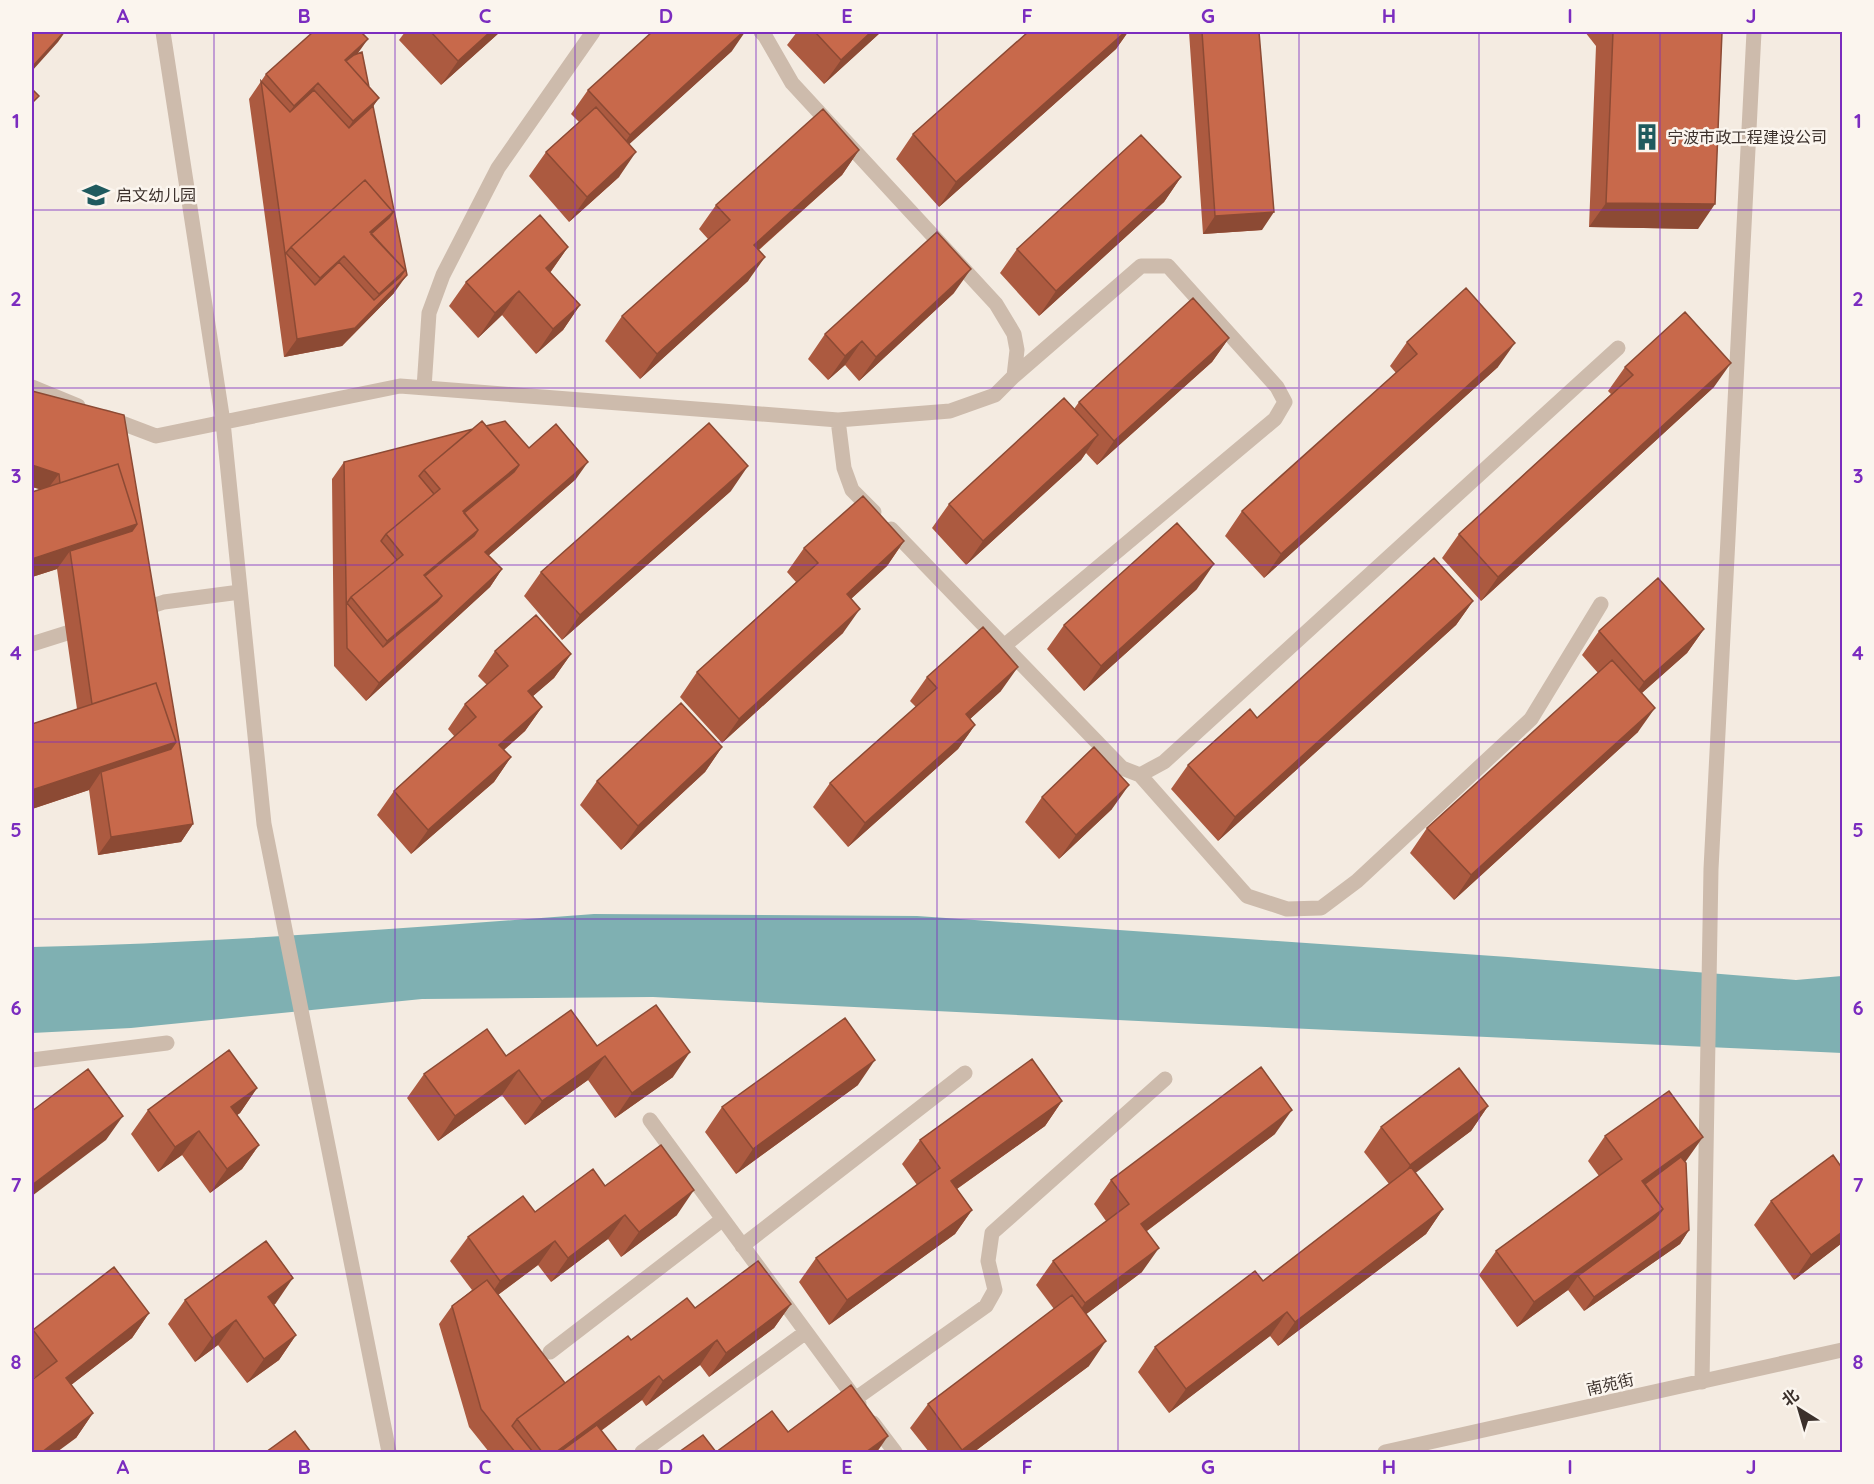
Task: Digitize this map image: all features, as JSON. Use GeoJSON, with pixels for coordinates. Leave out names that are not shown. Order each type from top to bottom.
{"type":"FeatureCollection","features":[{"type":"Feature","properties":{"kind":"street"},"geometry":{"type":"LineString","coordinates":[[163,32],[223,422],[264,824],[389,1452]]}},
{"type":"Feature","properties":{"kind":"street"},"geometry":{"type":"LineString","coordinates":[[424,388],[429,313],[443,275],[498,168],[593,32]]}},
{"type":"Feature","properties":{"kind":"street"},"geometry":{"type":"LineString","coordinates":[[761,32],[792,83],[996,304],[1014,334],[1017,350],[1014,376]]}},
{"type":"Feature","properties":{"kind":"street"},"geometry":{"type":"LineString","coordinates":[[1701,1382],[1711,869],[1754,32]]}},
{"type":"Feature","properties":{"kind":"street"},"geometry":{"type":"LineString","coordinates":[[32,387],[156,436],[400,386],[838,420],[950,411],[995,395],[1141,266],[1168,266],[1277,387],[1284,402],[1275,419],[1005,646]]}},
{"type":"Feature","properties":{"kind":"street"},"geometry":{"type":"LineString","coordinates":[[1140,775],[1164,762],[1618,348]]}},
{"type":"Feature","properties":{"kind":"street"},"geometry":{"type":"LineString","coordinates":[[838,420],[844,468],[852,490],[1122,768],[1140,775],[1248,896],[1287,909],[1321,908],[1357,881],[1531,719],[1601,604]]}},
{"type":"Feature","properties":{"kind":"street"},"geometry":{"type":"LineString","coordinates":[[120,616],[164,602],[240,592]]}},
{"type":"Feature","properties":{"kind":"street"},"geometry":{"type":"LineString","coordinates":[[32,644],[98,623]]}},
{"type":"Feature","properties":{"kind":"street"},"geometry":{"type":"LineString","coordinates":[[32,1060],[166,1043]]}},
{"type":"Feature","properties":{"kind":"street"},"geometry":{"type":"LineString","coordinates":[[742,1246],[965,1073]]}},
{"type":"Feature","properties":{"kind":"street"},"geometry":{"type":"LineString","coordinates":[[855,1399],[986,1306],[995,1290],[988,1261],[992,1233],[1165,1079]]}},
{"type":"Feature","properties":{"kind":"street"},"geometry":{"type":"LineString","coordinates":[[650,1120],[895,1452]]}},
{"type":"Feature","properties":{"kind":"street"},"geometry":{"type":"LineString","coordinates":[[550,1352],[723,1219]]}},
{"type":"Feature","properties":{"kind":"street"},"geometry":{"type":"LineString","coordinates":[[642,1452],[806,1332]]}},
{"type":"Feature","properties":{"kind":"street","name":"南苑街"},"geometry":{"type":"LineString","coordinates":[[1385,1452],[1842,1350]]}},
{"type":"Feature","properties":{"kind":"water"},"geometry":{"type":"Polygon","coordinates":[[[594,914],[917,916],[1508,957],[1796,980],[1842,976],[1842,1053],[653,997],[422,999],[131,1028],[32,1033],[32,947],[383,930],[594,914]]]}},
{"type":"Feature","properties":{"kind":"building"},"geometry":{"type":"Polygon","coordinates":[[[32,32],[64,32],[32,67],[32,32]]]}},
{"type":"Feature","properties":{"kind":"building"},"geometry":{"type":"Polygon","coordinates":[[[313,32],[361,32],[368,39],[345,60],[379,98],[353,121],[318,83],[294,106],[266,74],[313,32]]]}},
{"type":"Feature","properties":{"kind":"building"},"geometry":{"type":"Polygon","coordinates":[[[431,32],[490,32],[458,61],[431,32]]]}},
{"type":"Feature","properties":{"kind":"building"},"geometry":{"type":"Polygon","coordinates":[[[652,32],[743,32],[630,135],[588,90],[652,32]]]}},
{"type":"Feature","properties":{"kind":"building"},"geometry":{"type":"Polygon","coordinates":[[[815,32],[871,32],[841,60],[815,32]]]}},
{"type":"Feature","properties":{"kind":"building"},"geometry":{"type":"Polygon","coordinates":[[[1028,32],[1125,32],[956,182],[913,134],[1028,32]]]}},
{"type":"Feature","properties":{"kind":"building"},"geometry":{"type":"Polygon","coordinates":[[[1202,32],[1259,32],[1274,212],[1215,216],[1202,32]]]}},
{"type":"Feature","properties":{"kind":"building","name":"宁波市政工程建设公司"},"geometry":{"type":"Polygon","coordinates":[[[1613,32],[1722,32],[1715,204],[1606,203],[1613,32]]]}},
{"type":"Feature","properties":{"kind":"building"},"geometry":{"type":"Polygon","coordinates":[[[362,52],[369,87],[346,61],[362,52]]]}},
{"type":"Feature","properties":{"kind":"building"},"geometry":{"type":"Polygon","coordinates":[[[261,81],[290,112],[314,90],[349,128],[373,106],[407,275],[355,328],[297,339],[261,81]],[[365,180],[286,253],[315,285],[339,262],[374,300],[405,270],[371,234],[393,212],[365,180]]]}},
{"type":"Feature","properties":{"kind":"building"},"geometry":{"type":"Polygon","coordinates":[[[32,89],[39,96],[32,103],[32,89]]]}},
{"type":"Feature","properties":{"kind":"building"},"geometry":{"type":"Polygon","coordinates":[[[596,107],[636,152],[587,197],[546,152],[596,107]]]}},
{"type":"Feature","properties":{"kind":"building"},"geometry":{"type":"Polygon","coordinates":[[[823,109],[859,150],[754,245],[765,257],[657,354],[622,316],[730,220],[716,205],[823,109]]]}},
{"type":"Feature","properties":{"kind":"building"},"geometry":{"type":"Polygon","coordinates":[[[1141,135],[1181,177],[1056,291],[1017,249],[1141,135]]]}},
{"type":"Feature","properties":{"kind":"building"},"geometry":{"type":"Polygon","coordinates":[[[365,180],[393,212],[370,232],[405,270],[379,294],[344,256],[320,278],[291,247],[365,180]]]}},
{"type":"Feature","properties":{"kind":"building"},"geometry":{"type":"Polygon","coordinates":[[[540,215],[568,247],[546,268],[580,305],[553,329],[519,291],[495,313],[466,282],[540,215]]]}},
{"type":"Feature","properties":{"kind":"building"},"geometry":{"type":"Polygon","coordinates":[[[937,232],[971,269],[876,357],[862,341],[845,356],[825,334],[937,232]]]}},
{"type":"Feature","properties":{"kind":"building"},"geometry":{"type":"Polygon","coordinates":[[[1466,288],[1515,343],[1281,554],[1242,511],[1417,354],[1407,342],[1466,288]]]}},
{"type":"Feature","properties":{"kind":"building"},"geometry":{"type":"Polygon","coordinates":[[[1193,298],[1229,338],[1114,441],[1079,402],[1193,298]]]}},
{"type":"Feature","properties":{"kind":"building"},"geometry":{"type":"Polygon","coordinates":[[[1685,312],[1731,363],[1498,577],[1459,534],[1633,375],[1625,367],[1685,312]]]}},
{"type":"Feature","properties":{"kind":"building"},"geometry":{"type":"Polygon","coordinates":[[[32,391],[124,415],[193,824],[111,837],[101,772],[171,749],[176,742],[156,683],[92,704],[70,551],[132,531],[137,524],[118,464],[60,483],[59,474],[32,465],[32,391]]]}},
{"type":"Feature","properties":{"kind":"building"},"geometry":{"type":"Polygon","coordinates":[[[1064,398],[1098,435],[983,541],[949,504],[1064,398]]]}},
{"type":"Feature","properties":{"kind":"building"},"geometry":{"type":"Polygon","coordinates":[[[482,421],[519,465],[463,511],[478,530],[424,575],[442,596],[387,641],[351,597],[403,555],[386,534],[440,489],[424,470],[482,421]]]}},
{"type":"Feature","properties":{"kind":"building"},"geometry":{"type":"Polygon","coordinates":[[[505,421],[529,448],[556,424],[588,462],[485,552],[502,569],[379,683],[347,648],[344,462],[473,429],[419,476],[434,494],[386,534],[381,541],[397,560],[351,597],[347,603],[383,647],[442,596],[425,576],[474,536],[478,530],[464,513],[514,472],[519,465],[486,426],[505,421]]]}},
{"type":"Feature","properties":{"kind":"building"},"geometry":{"type":"Polygon","coordinates":[[[709,423],[748,466],[580,615],[541,572],[709,423]]]}},
{"type":"Feature","properties":{"kind":"building"},"geometry":{"type":"Polygon","coordinates":[[[118,464],[137,524],[32,559],[32,492],[118,464]]]}},
{"type":"Feature","properties":{"kind":"building"},"geometry":{"type":"Polygon","coordinates":[[[863,496],[904,541],[847,594],[860,609],[739,719],[697,672],[818,563],[804,548],[863,496]]]}},
{"type":"Feature","properties":{"kind":"building"},"geometry":{"type":"Polygon","coordinates":[[[1177,523],[1214,564],[1101,666],[1064,625],[1177,523]]]}},
{"type":"Feature","properties":{"kind":"building"},"geometry":{"type":"Polygon","coordinates":[[[1434,558],[1473,601],[1235,817],[1188,765],[1250,709],[1257,718],[1434,558]]]}},
{"type":"Feature","properties":{"kind":"building"},"geometry":{"type":"Polygon","coordinates":[[[1658,578],[1704,629],[1644,682],[1599,631],[1658,578]]]}},
{"type":"Feature","properties":{"kind":"building"},"geometry":{"type":"Polygon","coordinates":[[[536,615],[571,654],[528,691],[542,707],[499,745],[511,757],[428,830],[394,791],[476,717],[465,704],[508,666],[495,651],[536,615]]]}},
{"type":"Feature","properties":{"kind":"building"},"geometry":{"type":"Polygon","coordinates":[[[983,627],[1018,667],[966,714],[975,725],[865,823],[830,783],[937,688],[927,677],[983,627]]]}},
{"type":"Feature","properties":{"kind":"building"},"geometry":{"type":"Polygon","coordinates":[[[1612,660],[1655,708],[1471,875],[1427,828],[1612,660]]]}},
{"type":"Feature","properties":{"kind":"building"},"geometry":{"type":"Polygon","coordinates":[[[156,683],[176,742],[32,790],[32,724],[156,683]]]}},
{"type":"Feature","properties":{"kind":"building"},"geometry":{"type":"Polygon","coordinates":[[[681,703],[722,747],[638,826],[597,781],[681,703]]]}},
{"type":"Feature","properties":{"kind":"building"},"geometry":{"type":"Polygon","coordinates":[[[1094,747],[1129,785],[1076,835],[1042,797],[1094,747]]]}},
{"type":"Feature","properties":{"kind":"building"},"geometry":{"type":"Polygon","coordinates":[[[656,1005],[690,1052],[632,1093],[605,1056],[542,1101],[519,1070],[455,1116],[424,1074],[487,1029],[506,1056],[571,1010],[597,1046],[656,1005]]]}},
{"type":"Feature","properties":{"kind":"building"},"geometry":{"type":"Polygon","coordinates":[[[845,1018],[875,1060],[753,1149],[722,1107],[845,1018]]]}},
{"type":"Feature","properties":{"kind":"building"},"geometry":{"type":"Polygon","coordinates":[[[229,1050],[257,1088],[231,1107],[259,1145],[227,1169],[199,1131],[175,1147],[148,1110],[229,1050]]]}},
{"type":"Feature","properties":{"kind":"building"},"geometry":{"type":"Polygon","coordinates":[[[1032,1059],[1062,1101],[951,1181],[972,1210],[847,1300],[816,1258],[940,1168],[920,1140],[1032,1059]]]}},
{"type":"Feature","properties":{"kind":"building"},"geometry":{"type":"Polygon","coordinates":[[[1261,1067],[1292,1110],[1141,1224],[1159,1248],[1085,1303],[1053,1261],[1129,1204],[1111,1180],[1261,1067]]]}},
{"type":"Feature","properties":{"kind":"building"},"geometry":{"type":"Polygon","coordinates":[[[1459,1068],[1488,1106],[1410,1165],[1381,1127],[1459,1068]]]}},
{"type":"Feature","properties":{"kind":"building"},"geometry":{"type":"Polygon","coordinates":[[[88,1069],[123,1116],[32,1185],[32,1111],[88,1069]]]}},
{"type":"Feature","properties":{"kind":"building"},"geometry":{"type":"Polygon","coordinates":[[[1669,1091],[1703,1137],[1642,1181],[1663,1209],[1534,1302],[1496,1251],[1622,1159],[1605,1136],[1669,1091]]]}},
{"type":"Feature","properties":{"kind":"building"},"geometry":{"type":"Polygon","coordinates":[[[661,1145],[694,1190],[639,1232],[625,1215],[568,1258],[555,1241],[500,1281],[468,1237],[523,1196],[535,1212],[593,1169],[605,1186],[661,1145]]]}},
{"type":"Feature","properties":{"kind":"building"},"geometry":{"type":"Polygon","coordinates":[[[1833,1155],[1842,1168],[1842,1232],[1811,1255],[1771,1201],[1833,1155]]]}},
{"type":"Feature","properties":{"kind":"building"},"geometry":{"type":"Polygon","coordinates":[[[1681,1157],[1686,1163],[1689,1230],[1594,1297],[1578,1276],[1655,1219],[1663,1209],[1645,1184],[1681,1157]]]}},
{"type":"Feature","properties":{"kind":"building"},"geometry":{"type":"Polygon","coordinates":[[[1411,1167],[1443,1209],[1295,1322],[1287,1312],[1186,1389],[1155,1347],[1255,1271],[1263,1281],[1411,1167]]]}},
{"type":"Feature","properties":{"kind":"building"},"geometry":{"type":"Polygon","coordinates":[[[266,1241],[293,1278],[268,1297],[296,1335],[264,1359],[236,1320],[212,1338],[185,1300],[266,1241]]]}},
{"type":"Feature","properties":{"kind":"building"},"geometry":{"type":"Polygon","coordinates":[[[758,1261],[791,1304],[726,1353],[717,1340],[663,1381],[659,1376],[556,1452],[542,1452],[517,1419],[628,1336],[631,1340],[687,1298],[695,1308],[758,1261]]]}},
{"type":"Feature","properties":{"kind":"building"},"geometry":{"type":"Polygon","coordinates":[[[114,1267],[149,1313],[66,1378],[93,1413],[42,1452],[32,1452],[32,1380],[57,1361],[33,1330],[114,1267]]]}},
{"type":"Feature","properties":{"kind":"building"},"geometry":{"type":"Polygon","coordinates":[[[487,1280],[565,1383],[517,1419],[512,1426],[533,1452],[515,1452],[481,1409],[452,1306],[487,1280]]]}},
{"type":"Feature","properties":{"kind":"building"},"geometry":{"type":"Polygon","coordinates":[[[1072,1295],[1106,1341],[962,1450],[928,1404],[1072,1295]]]}},
{"type":"Feature","properties":{"kind":"building"},"geometry":{"type":"Polygon","coordinates":[[[851,1385],[888,1436],[866,1452],[716,1452],[772,1411],[788,1432],[851,1385]]]}},
{"type":"Feature","properties":{"kind":"building"},"geometry":{"type":"Polygon","coordinates":[[[597,1425],[618,1452],[560,1452],[597,1425]]]}},
{"type":"Feature","properties":{"kind":"building"},"geometry":{"type":"Polygon","coordinates":[[[295,1431],[311,1452],[266,1452],[295,1431]]]}},
{"type":"Feature","properties":{"kind":"building"},"geometry":{"type":"Polygon","coordinates":[[[703,1435],[716,1452],[679,1452],[703,1435]]]}},
{"type":"Feature","properties":{"kind":"place","name":"宁波市政工程建设公司"},"geometry":{"type":"Point","coordinates":[1647,137]}},
{"type":"Feature","properties":{"kind":"place","name":"启文幼儿园"},"geometry":{"type":"Point","coordinates":[96,195]}}]}
